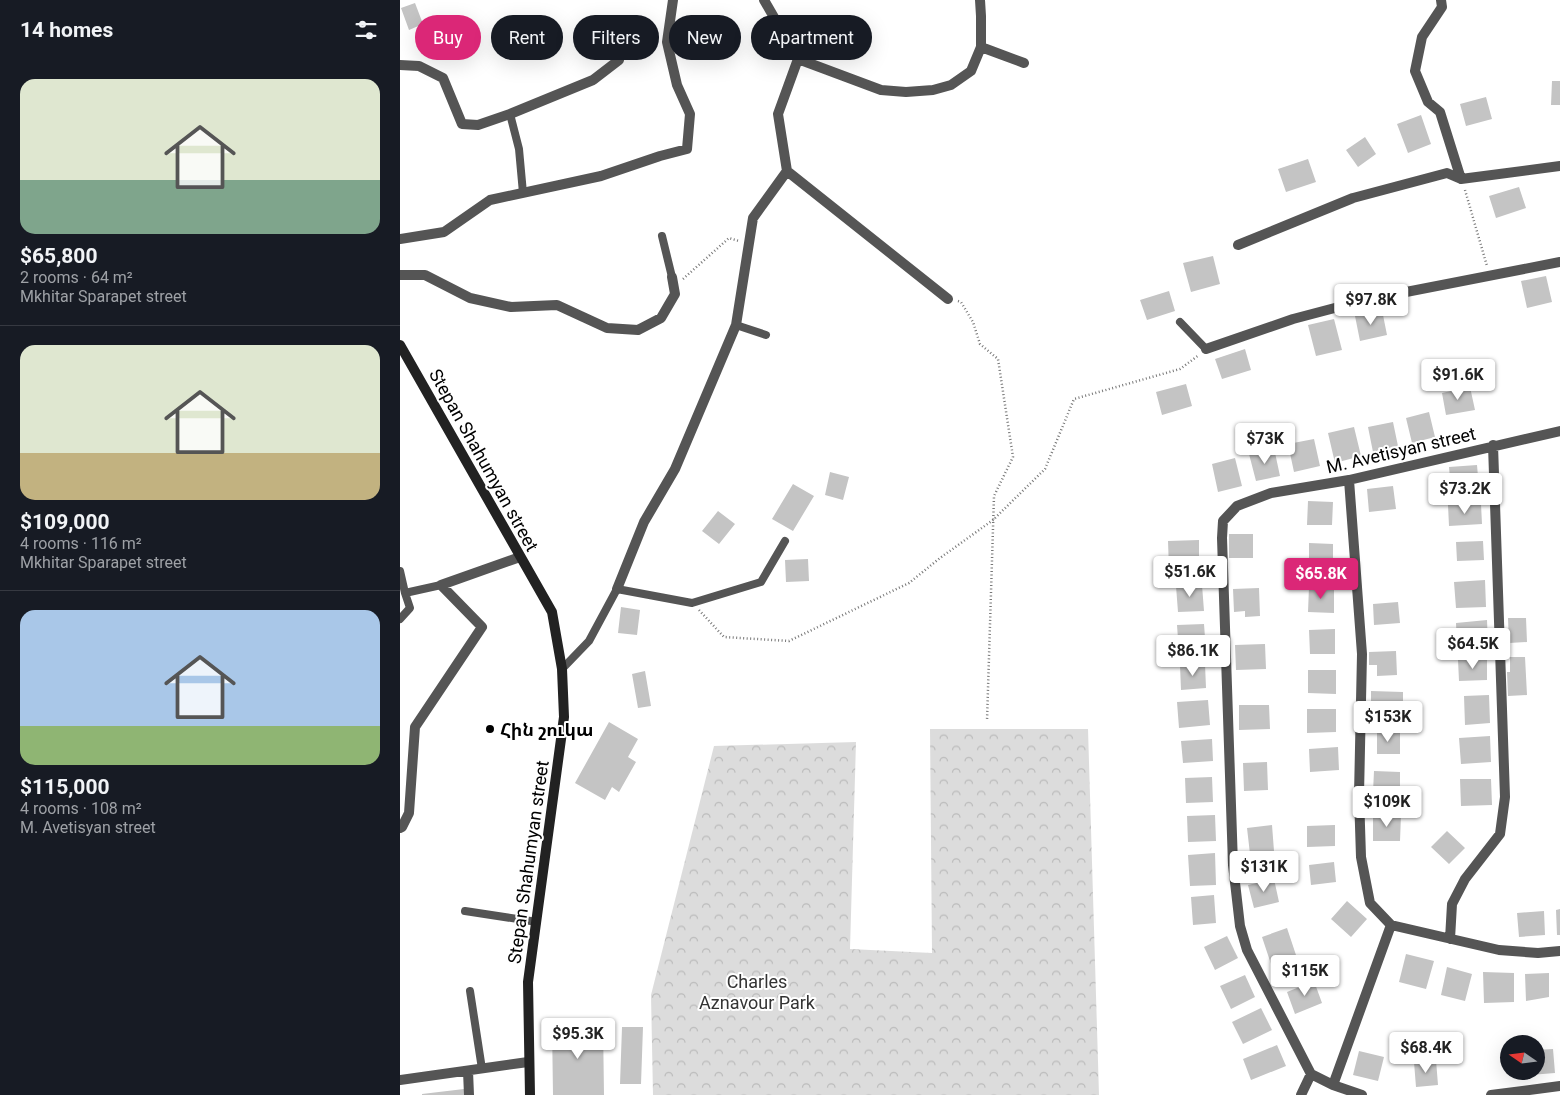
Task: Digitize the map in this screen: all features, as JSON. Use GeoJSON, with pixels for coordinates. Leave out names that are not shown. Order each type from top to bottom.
{"type":"FeatureCollection","features":[{"type":"Feature","properties":{"kind":"main road","name":"Stepan Shahumyan street"},"geometry":{"type":"LineString","coordinates":[[400,345],[552,612],[562,669],[564,717],[528,982],[530,1095]]}},
{"type":"Feature","properties":{"kind":"street"},"geometry":{"type":"LineString","coordinates":[[400,239],[444,232],[490,200],[601,176],[687,149],[690,114],[677,85],[667,42],[673,0]]}},
{"type":"Feature","properties":{"kind":"street"},"geometry":{"type":"LineString","coordinates":[[764,0],[773,15]]}},
{"type":"Feature","properties":{"kind":"street"},"geometry":{"type":"LineString","coordinates":[[801,60],[881,90],[924,91],[951,85],[971,71],[981,47],[982,16],[980,0]]}},
{"type":"Feature","properties":{"kind":"street"},"geometry":{"type":"LineString","coordinates":[[1441,0],[1442,7],[1422,37],[1415,71],[1428,102],[1440,112],[1461,179]]}},
{"type":"Feature","properties":{"kind":"street"},"geometry":{"type":"LineString","coordinates":[[981,47],[1024,63]]}},
{"type":"Feature","properties":{"kind":"street"},"geometry":{"type":"LineString","coordinates":[[400,66],[418,66],[443,78],[462,124],[478,125],[593,80],[619,60]]}},
{"type":"Feature","properties":{"kind":"street"},"geometry":{"type":"LineString","coordinates":[[798,60],[778,114],[787,171],[948,299]]}},
{"type":"Feature","properties":{"kind":"street"},"geometry":{"type":"LineString","coordinates":[[1238,245],[1353,198],[1447,173],[1461,179],[1560,166]]}},
{"type":"Feature","properties":{"kind":"street"},"geometry":{"type":"LineString","coordinates":[[617,589],[644,522],[675,469],[736,325],[753,218],[787,171]]}},
{"type":"Feature","properties":{"kind":"street"},"geometry":{"type":"LineString","coordinates":[[1206,350],[1293,319],[1365,300],[1560,262]]}},
{"type":"Feature","properties":{"kind":"street"},"geometry":{"type":"LineString","coordinates":[[400,275],[425,275],[470,298],[510,307],[557,305],[607,328],[638,330],[661,318],[675,294],[673,282]]}},
{"type":"Feature","properties":{"kind":"street","name":"M. Avetisyan street"},"geometry":{"type":"LineString","coordinates":[[1311,1074],[1247,950],[1240,926],[1232,865],[1223,521],[1237,506],[1271,493],[1349,480],[1493,445],[1560,431]]}},
{"type":"Feature","properties":{"kind":"street"},"geometry":{"type":"LineString","coordinates":[[1450,939],[1452,904],[1465,879],[1500,834],[1505,797],[1493,445]]}},
{"type":"Feature","properties":{"kind":"street"},"geometry":{"type":"LineString","coordinates":[[1349,480],[1362,654],[1359,795],[1361,857],[1370,902],[1391,925],[1499,950],[1538,953],[1560,951]]}},
{"type":"Feature","properties":{"kind":"street"},"geometry":{"type":"LineString","coordinates":[[400,828],[402,828],[410,813],[415,727],[482,627],[441,585],[520,557]]}},
{"type":"Feature","properties":{"kind":"street"},"geometry":{"type":"LineString","coordinates":[[1333,1085],[1391,925]]}},
{"type":"Feature","properties":{"kind":"street"},"geometry":{"type":"LineString","coordinates":[[400,1080],[528,1062]]}},
{"type":"Feature","properties":{"kind":"street"},"geometry":{"type":"LineString","coordinates":[[468,1071],[469,1095]]}},
{"type":"Feature","properties":{"kind":"street"},"geometry":{"type":"LineString","coordinates":[[1301,1095],[1311,1074],[1333,1085],[1362,1095]]}},
{"type":"Feature","properties":{"kind":"street"},"geometry":{"type":"LineString","coordinates":[[1491,1095],[1560,1086]]}},
{"type":"Feature","properties":{"kind":"lane"},"geometry":{"type":"LineString","coordinates":[[510,114],[519,149],[523,193]]}},
{"type":"Feature","properties":{"kind":"lane"},"geometry":{"type":"LineString","coordinates":[[662,236],[673,282]]}},
{"type":"Feature","properties":{"kind":"lane"},"geometry":{"type":"LineString","coordinates":[[1180,322],[1206,350]]}},
{"type":"Feature","properties":{"kind":"lane"},"geometry":{"type":"LineString","coordinates":[[736,325],[766,335]]}},
{"type":"Feature","properties":{"kind":"lane"},"geometry":{"type":"LineString","coordinates":[[562,669],[589,641],[617,589],[692,603],[761,582],[785,541]]}},
{"type":"Feature","properties":{"kind":"lane"},"geometry":{"type":"LineString","coordinates":[[400,571],[410,608],[400,619]]}},
{"type":"Feature","properties":{"kind":"lane"},"geometry":{"type":"LineString","coordinates":[[406,593],[441,585]]}},
{"type":"Feature","properties":{"kind":"lane"},"geometry":{"type":"LineString","coordinates":[[465,911],[536,922]]}},
{"type":"Feature","properties":{"kind":"lane"},"geometry":{"type":"LineString","coordinates":[[470,991],[482,1069]]}},
{"type":"Feature","properties":{"kind":"path"},"geometry":{"type":"LineString","coordinates":[[1461,179],[1490,276]]}},
{"type":"Feature","properties":{"kind":"path"},"geometry":{"type":"LineString","coordinates":[[673,282],[729,238]]}},
{"type":"Feature","properties":{"kind":"path"},"geometry":{"type":"LineString","coordinates":[[948,299],[961,302],[973,322],[980,344],[998,359],[1013,457],[994,496],[987,722]]}},
{"type":"Feature","properties":{"kind":"path"},"geometry":{"type":"LineString","coordinates":[[692,603],[724,637],[789,641],[909,583],[993,520],[1045,469],[1074,399],[1180,369],[1206,350]]}},
{"type":"Feature","properties":{"kind":"green space","name":"Charles Aznavour Park"},"geometry":{"type":"Polygon","coordinates":[[[930,729],[1088,729],[1099,1095],[653,1095],[651,995],[714,746],[856,742],[850,949],[932,953],[930,729]]]}},
{"type":"Feature","properties":{"kind":"building"},"geometry":{"type":"Polygon","coordinates":[[[415,3],[420,15],[415,15],[415,27],[409,30],[401,8],[415,3]]]}},
{"type":"Feature","properties":{"kind":"building"},"geometry":{"type":"Polygon","coordinates":[[[1552,81],[1560,81],[1560,105],[1551,105],[1552,81]]]}},
{"type":"Feature","properties":{"kind":"building"},"geometry":{"type":"Polygon","coordinates":[[[1486,97],[1492,119],[1466,126],[1460,104],[1486,97]]]}},
{"type":"Feature","properties":{"kind":"building"},"geometry":{"type":"Polygon","coordinates":[[[1421,115],[1431,144],[1408,153],[1397,124],[1421,115]]]}},
{"type":"Feature","properties":{"kind":"building"},"geometry":{"type":"Polygon","coordinates":[[[1365,137],[1376,154],[1358,167],[1346,150],[1365,137]]]}},
{"type":"Feature","properties":{"kind":"building"},"geometry":{"type":"Polygon","coordinates":[[[1308,159],[1316,182],[1286,192],[1278,169],[1308,159]]]}},
{"type":"Feature","properties":{"kind":"building"},"geometry":{"type":"Polygon","coordinates":[[[1519,187],[1526,208],[1496,218],[1489,196],[1519,187]]]}},
{"type":"Feature","properties":{"kind":"building"},"geometry":{"type":"Polygon","coordinates":[[[1213,256],[1220,284],[1191,292],[1183,263],[1213,256]]]}},
{"type":"Feature","properties":{"kind":"building"},"geometry":{"type":"Polygon","coordinates":[[[1546,276],[1552,302],[1527,308],[1521,281],[1546,276]]]}},
{"type":"Feature","properties":{"kind":"building"},"geometry":{"type":"Polygon","coordinates":[[[1169,291],[1175,311],[1147,320],[1140,300],[1169,291]]]}},
{"type":"Feature","properties":{"kind":"building"},"geometry":{"type":"Polygon","coordinates":[[[1382,310],[1387,335],[1360,341],[1355,316],[1382,310]]]}},
{"type":"Feature","properties":{"kind":"building"},"geometry":{"type":"Polygon","coordinates":[[[1334,319],[1342,350],[1316,356],[1308,325],[1334,319]]]}},
{"type":"Feature","properties":{"kind":"building"},"geometry":{"type":"Polygon","coordinates":[[[1245,349],[1251,370],[1222,379],[1215,359],[1245,349]]]}},
{"type":"Feature","properties":{"kind":"building"},"geometry":{"type":"Polygon","coordinates":[[[1186,384],[1192,406],[1162,415],[1156,392],[1186,384]]]}},
{"type":"Feature","properties":{"kind":"building"},"geometry":{"type":"Polygon","coordinates":[[[1470,387],[1475,410],[1446,415],[1442,393],[1470,387]]]}},
{"type":"Feature","properties":{"kind":"building"},"geometry":{"type":"Polygon","coordinates":[[[1429,412],[1435,437],[1412,443],[1406,418],[1429,412]]]}},
{"type":"Feature","properties":{"kind":"building"},"geometry":{"type":"Polygon","coordinates":[[[1393,422],[1398,446],[1373,452],[1368,427],[1393,422]]]}},
{"type":"Feature","properties":{"kind":"building"},"geometry":{"type":"Polygon","coordinates":[[[1354,427],[1361,456],[1335,463],[1328,433],[1354,427]]]}},
{"type":"Feature","properties":{"kind":"building"},"geometry":{"type":"Polygon","coordinates":[[[1314,439],[1320,466],[1294,472],[1288,444],[1314,439]]]}},
{"type":"Feature","properties":{"kind":"building"},"geometry":{"type":"Polygon","coordinates":[[[1274,448],[1280,476],[1256,481],[1249,454],[1274,448]]]}},
{"type":"Feature","properties":{"kind":"building"},"geometry":{"type":"Polygon","coordinates":[[[1235,458],[1242,486],[1218,492],[1212,464],[1235,458]]]}},
{"type":"Feature","properties":{"kind":"building"},"geometry":{"type":"Polygon","coordinates":[[[1477,465],[1479,488],[1451,490],[1449,467],[1477,465]]]}},
{"type":"Feature","properties":{"kind":"building"},"geometry":{"type":"Polygon","coordinates":[[[830,472],[849,477],[843,500],[825,495],[830,472]]]}},
{"type":"Feature","properties":{"kind":"building"},"geometry":{"type":"Polygon","coordinates":[[[793,484],[814,496],[793,531],[772,519],[793,484]]]}},
{"type":"Feature","properties":{"kind":"building"},"geometry":{"type":"Polygon","coordinates":[[[1393,486],[1396,509],[1369,512],[1367,489],[1393,486]]]}},
{"type":"Feature","properties":{"kind":"building"},"geometry":{"type":"Polygon","coordinates":[[[1308,501],[1333,502],[1332,525],[1307,525],[1308,501]]]}},
{"type":"Feature","properties":{"kind":"building"},"geometry":{"type":"Polygon","coordinates":[[[1481,504],[1482,524],[1449,526],[1448,505],[1481,504]]]}},
{"type":"Feature","properties":{"kind":"building"},"geometry":{"type":"Polygon","coordinates":[[[718,511],[735,524],[719,544],[702,531],[718,511]]]}},
{"type":"Feature","properties":{"kind":"building"},"geometry":{"type":"Polygon","coordinates":[[[1229,534],[1253,534],[1253,558],[1229,558],[1229,534]]]}},
{"type":"Feature","properties":{"kind":"building"},"geometry":{"type":"Polygon","coordinates":[[[1199,540],[1199,568],[1169,569],[1168,541],[1199,540]]]}},
{"type":"Feature","properties":{"kind":"building"},"geometry":{"type":"Polygon","coordinates":[[[1483,541],[1484,560],[1457,561],[1456,542],[1483,541]]]}},
{"type":"Feature","properties":{"kind":"building"},"geometry":{"type":"Polygon","coordinates":[[[1309,543],[1333,544],[1333,567],[1309,567],[1309,543]]]}},
{"type":"Feature","properties":{"kind":"building"},"geometry":{"type":"Polygon","coordinates":[[[808,559],[809,581],[786,582],[785,560],[808,559]]]}},
{"type":"Feature","properties":{"kind":"building"},"geometry":{"type":"Polygon","coordinates":[[[1485,580],[1486,607],[1456,608],[1454,582],[1485,580]]]}},
{"type":"Feature","properties":{"kind":"building"},"geometry":{"type":"Polygon","coordinates":[[[1202,585],[1204,611],[1178,612],[1176,586],[1202,585]]]}},
{"type":"Feature","properties":{"kind":"building"},"geometry":{"type":"Polygon","coordinates":[[[1309,587],[1334,587],[1334,613],[1308,612],[1309,587]]]}},
{"type":"Feature","properties":{"kind":"building"},"geometry":{"type":"Polygon","coordinates":[[[1259,588],[1260,616],[1245,617],[1245,611],[1234,612],[1233,589],[1259,588]]]}},
{"type":"Feature","properties":{"kind":"building"},"geometry":{"type":"Polygon","coordinates":[[[1398,602],[1400,623],[1374,625],[1373,604],[1398,602]]]}},
{"type":"Feature","properties":{"kind":"building"},"geometry":{"type":"Polygon","coordinates":[[[621,607],[640,610],[637,635],[618,633],[621,607]]]}},
{"type":"Feature","properties":{"kind":"building"},"geometry":{"type":"Polygon","coordinates":[[[1508,618],[1526,618],[1527,642],[1509,643],[1508,618]]]}},
{"type":"Feature","properties":{"kind":"building"},"geometry":{"type":"Polygon","coordinates":[[[1487,620],[1488,645],[1457,647],[1456,623],[1487,620]]]}},
{"type":"Feature","properties":{"kind":"building"},"geometry":{"type":"Polygon","coordinates":[[[1204,624],[1206,651],[1179,653],[1177,625],[1204,624]]]}},
{"type":"Feature","properties":{"kind":"building"},"geometry":{"type":"Polygon","coordinates":[[[1335,629],[1335,654],[1310,654],[1309,630],[1335,629]]]}},
{"type":"Feature","properties":{"kind":"building"},"geometry":{"type":"Polygon","coordinates":[[[1265,644],[1266,669],[1236,670],[1235,645],[1265,644]]]}},
{"type":"Feature","properties":{"kind":"building"},"geometry":{"type":"Polygon","coordinates":[[[1396,651],[1397,675],[1377,676],[1377,665],[1369,665],[1369,652],[1396,651]]]}},
{"type":"Feature","properties":{"kind":"building"},"geometry":{"type":"Polygon","coordinates":[[[1510,657],[1525,657],[1527,695],[1508,696],[1507,672],[1510,672],[1510,657]]]}},
{"type":"Feature","properties":{"kind":"building"},"geometry":{"type":"Polygon","coordinates":[[[1487,659],[1487,680],[1459,681],[1458,660],[1487,659]]]}},
{"type":"Feature","properties":{"kind":"building"},"geometry":{"type":"Polygon","coordinates":[[[1205,664],[1206,688],[1181,690],[1180,665],[1205,664]]]}},
{"type":"Feature","properties":{"kind":"building"},"geometry":{"type":"Polygon","coordinates":[[[1308,670],[1336,670],[1336,694],[1308,693],[1308,670]]]}},
{"type":"Feature","properties":{"kind":"building"},"geometry":{"type":"Polygon","coordinates":[[[645,671],[651,706],[638,708],[632,674],[645,671]]]}},
{"type":"Feature","properties":{"kind":"building"},"geometry":{"type":"Polygon","coordinates":[[[1371,691],[1403,692],[1403,716],[1371,715],[1371,691]]]}},
{"type":"Feature","properties":{"kind":"building"},"geometry":{"type":"Polygon","coordinates":[[[1489,695],[1490,723],[1465,725],[1464,696],[1489,695]]]}},
{"type":"Feature","properties":{"kind":"building"},"geometry":{"type":"Polygon","coordinates":[[[1208,700],[1210,725],[1179,728],[1177,702],[1208,700]]]}},
{"type":"Feature","properties":{"kind":"building"},"geometry":{"type":"Polygon","coordinates":[[[1239,705],[1269,705],[1270,729],[1239,730],[1239,705]]]}},
{"type":"Feature","properties":{"kind":"building"},"geometry":{"type":"Polygon","coordinates":[[[1307,709],[1336,709],[1336,732],[1307,733],[1307,709]]]}},
{"type":"Feature","properties":{"kind":"building"},"geometry":{"type":"Polygon","coordinates":[[[609,722],[638,739],[628,757],[636,762],[619,792],[612,787],[605,800],[575,783],[609,722]]]}},
{"type":"Feature","properties":{"kind":"building"},"geometry":{"type":"Polygon","coordinates":[[[1377,732],[1400,732],[1400,754],[1377,754],[1377,732]]]}},
{"type":"Feature","properties":{"kind":"building"},"geometry":{"type":"Polygon","coordinates":[[[1490,736],[1491,762],[1461,764],[1459,738],[1490,736]]]}},
{"type":"Feature","properties":{"kind":"building"},"geometry":{"type":"Polygon","coordinates":[[[1212,739],[1213,761],[1183,763],[1181,741],[1212,739]]]}},
{"type":"Feature","properties":{"kind":"building"},"geometry":{"type":"Polygon","coordinates":[[[1338,747],[1339,770],[1310,772],[1309,749],[1338,747]]]}},
{"type":"Feature","properties":{"kind":"building"},"geometry":{"type":"Polygon","coordinates":[[[1267,762],[1268,790],[1244,791],[1243,763],[1267,762]]]}},
{"type":"Feature","properties":{"kind":"building"},"geometry":{"type":"Polygon","coordinates":[[[1374,771],[1400,772],[1400,793],[1373,792],[1374,771]]]}},
{"type":"Feature","properties":{"kind":"building"},"geometry":{"type":"Polygon","coordinates":[[[1212,777],[1213,802],[1186,803],[1185,778],[1212,777]]]}},
{"type":"Feature","properties":{"kind":"building"},"geometry":{"type":"Polygon","coordinates":[[[1460,779],[1491,779],[1492,805],[1461,806],[1460,779]]]}},
{"type":"Feature","properties":{"kind":"building"},"geometry":{"type":"Polygon","coordinates":[[[1373,814],[1401,815],[1400,841],[1373,841],[1373,814]]]}},
{"type":"Feature","properties":{"kind":"building"},"geometry":{"type":"Polygon","coordinates":[[[1215,815],[1216,841],[1188,842],[1187,816],[1215,815]]]}},
{"type":"Feature","properties":{"kind":"building"},"geometry":{"type":"Polygon","coordinates":[[[1272,825],[1274,851],[1250,854],[1247,828],[1272,825]]]}},
{"type":"Feature","properties":{"kind":"building"},"geometry":{"type":"Polygon","coordinates":[[[1335,825],[1335,846],[1307,847],[1307,826],[1335,825]]]}},
{"type":"Feature","properties":{"kind":"building"},"geometry":{"type":"Polygon","coordinates":[[[1447,831],[1465,848],[1449,864],[1431,847],[1447,831]]]}},
{"type":"Feature","properties":{"kind":"building"},"geometry":{"type":"Polygon","coordinates":[[[1215,853],[1216,885],[1190,886],[1188,855],[1215,853]]]}},
{"type":"Feature","properties":{"kind":"building"},"geometry":{"type":"Polygon","coordinates":[[[1334,862],[1336,882],[1311,885],[1309,865],[1334,862]]]}},
{"type":"Feature","properties":{"kind":"building"},"geometry":{"type":"Polygon","coordinates":[[[1274,879],[1279,902],[1254,908],[1248,885],[1274,879]]]}},
{"type":"Feature","properties":{"kind":"building"},"geometry":{"type":"Polygon","coordinates":[[[1214,895],[1216,923],[1193,925],[1191,897],[1214,895]]]}},
{"type":"Feature","properties":{"kind":"building"},"geometry":{"type":"Polygon","coordinates":[[[1347,901],[1367,919],[1351,937],[1331,919],[1347,901]]]}},
{"type":"Feature","properties":{"kind":"building"},"geometry":{"type":"Polygon","coordinates":[[[1560,909],[1560,935],[1557,935],[1556,910],[1560,909]]]}},
{"type":"Feature","properties":{"kind":"building"},"geometry":{"type":"Polygon","coordinates":[[[1544,911],[1545,935],[1519,937],[1517,913],[1544,911]]]}},
{"type":"Feature","properties":{"kind":"building"},"geometry":{"type":"Polygon","coordinates":[[[1287,928],[1296,955],[1271,964],[1262,937],[1287,928]]]}},
{"type":"Feature","properties":{"kind":"building"},"geometry":{"type":"Polygon","coordinates":[[[1227,936],[1238,958],[1215,970],[1204,947],[1227,936]]]}},
{"type":"Feature","properties":{"kind":"building"},"geometry":{"type":"Polygon","coordinates":[[[1406,954],[1434,961],[1426,989],[1399,982],[1406,954]]]}},
{"type":"Feature","properties":{"kind":"building"},"geometry":{"type":"Polygon","coordinates":[[[1447,967],[1472,974],[1465,1001],[1441,995],[1447,967]]]}},
{"type":"Feature","properties":{"kind":"building"},"geometry":{"type":"Polygon","coordinates":[[[1483,972],[1514,973],[1514,1002],[1484,1003],[1483,972]]]}},
{"type":"Feature","properties":{"kind":"building"},"geometry":{"type":"Polygon","coordinates":[[[1549,973],[1549,997],[1526,1001],[1525,974],[1549,973]]]}},
{"type":"Feature","properties":{"kind":"building"},"geometry":{"type":"Polygon","coordinates":[[[1245,975],[1255,997],[1231,1009],[1220,986],[1245,975]]]}},
{"type":"Feature","properties":{"kind":"building"},"geometry":{"type":"Polygon","coordinates":[[[1314,981],[1322,1003],[1295,1014],[1287,992],[1314,981]]]}},
{"type":"Feature","properties":{"kind":"building"},"geometry":{"type":"Polygon","coordinates":[[[1261,1008],[1272,1030],[1243,1044],[1232,1022],[1261,1008]]]}},
{"type":"Feature","properties":{"kind":"building"},"geometry":{"type":"Polygon","coordinates":[[[603,1024],[604,1095],[553,1095],[552,1026],[603,1024]]]}},
{"type":"Feature","properties":{"kind":"building"},"geometry":{"type":"Polygon","coordinates":[[[622,1027],[643,1027],[641,1084],[620,1084],[622,1027]]]}},
{"type":"Feature","properties":{"kind":"building"},"geometry":{"type":"Polygon","coordinates":[[[1277,1045],[1286,1066],[1251,1080],[1243,1059],[1277,1045]]]}},
{"type":"Feature","properties":{"kind":"building"},"geometry":{"type":"Polygon","coordinates":[[[1545,1049],[1553,1049],[1555,1073],[1545,1074],[1545,1049]]]}},
{"type":"Feature","properties":{"kind":"building"},"geometry":{"type":"Polygon","coordinates":[[[1359,1051],[1384,1057],[1378,1081],[1353,1075],[1359,1051]]]}},
{"type":"Feature","properties":{"kind":"building"},"geometry":{"type":"Polygon","coordinates":[[[1436,1060],[1438,1085],[1416,1087],[1414,1062],[1436,1060]]]}},
{"type":"Feature","properties":{"kind":"building"},"geometry":{"type":"Polygon","coordinates":[[[464,1089],[465,1095],[422,1095],[422,1094],[464,1089]]]}},
{"type":"Feature","properties":{"kind":"place","name":"Հին շուկա"},"geometry":{"type":"Point","coordinates":[490,729]}}]}
